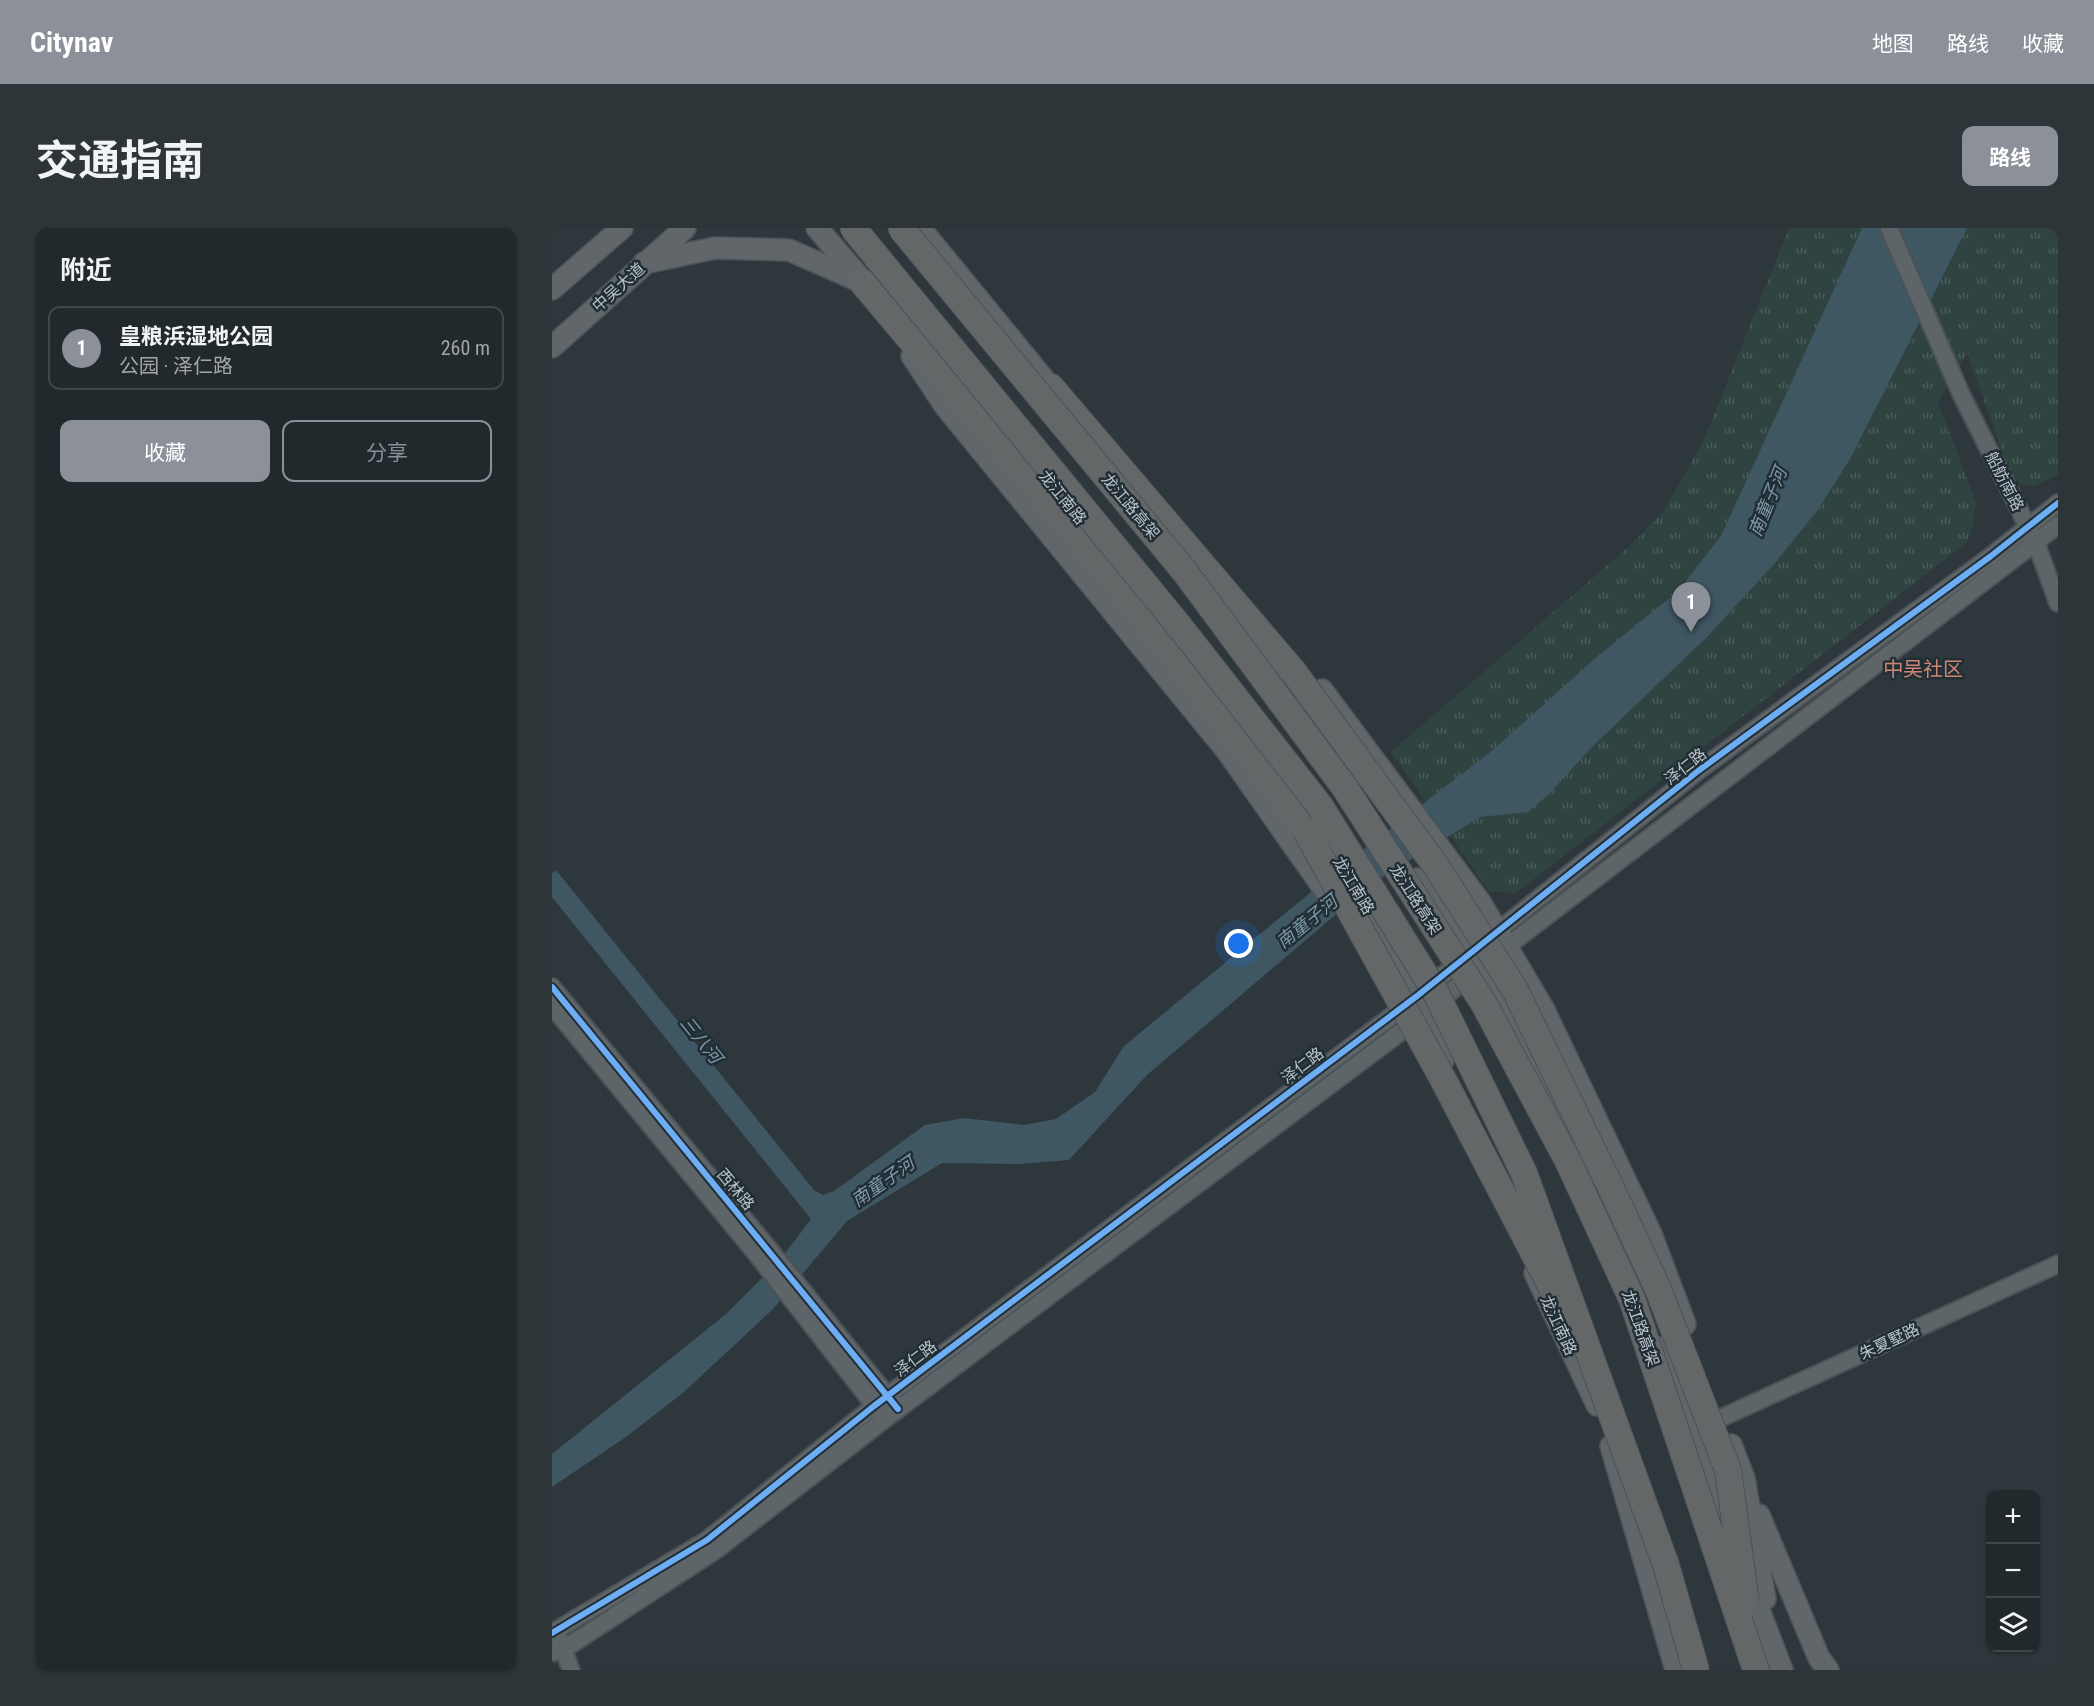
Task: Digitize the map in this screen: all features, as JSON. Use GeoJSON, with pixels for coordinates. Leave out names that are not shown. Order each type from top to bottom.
{"type":"FeatureCollection","features":[{"type":"Feature","properties":{"kind":"highway","name":"龙江路高架"},"geometry":{"type":"LineString","coordinates":[[853,228],[1180,627],[1320,806],[1435,992],[1519,1162],[1666,1565],[1696,1670]]}},
{"type":"Feature","properties":{"kind":"highway","name":"龙江路高架"},"geometry":{"type":"LineString","coordinates":[[901,228],[1192,581],[1345,788],[1484,1004],[1568,1161],[1632,1299],[1756,1668]]}},
{"type":"Feature","properties":{"kind":"highway"},"geometry":{"type":"LineString","coordinates":[[862,282],[1113,581],[1305,829],[1444,1081],[1600,1380]]}},
{"type":"Feature","properties":{"kind":"highway"},"geometry":{"type":"LineString","coordinates":[[1051,387],[1293,671],[1436,866],[1515,990],[1617,1199],[1658,1289],[1728,1470],[1756,1668]]}},
{"type":"Feature","properties":{"kind":"main road"},"geometry":{"type":"LineString","coordinates":[[552,289],[622,228]]}},
{"type":"Feature","properties":{"kind":"main road","name":"中吴大道"},"geometry":{"type":"LineString","coordinates":[[552,346],[685,228]]}},
{"type":"Feature","properties":{"kind":"main road","name":"龙江南路"},"geometry":{"type":"LineString","coordinates":[[817,228],[862,282],[1006,425],[1218,689],[1341,862],[1421,1004],[1499,1200],[1603,1417],[1676,1670]]}},
{"type":"Feature","properties":{"kind":"main road"},"geometry":{"type":"LineString","coordinates":[[920,228],[933,237],[1284,682],[1474,961],[1603,1193],[1782,1670]]}},
{"type":"Feature","properties":{"kind":"main road"},"geometry":{"type":"LineString","coordinates":[[644,263],[715,248],[789,250],[862,282],[945,406],[1227,751],[1315,874],[1401,1020],[1499,1200]]}},
{"type":"Feature","properties":{"kind":"main road"},"geometry":{"type":"LineString","coordinates":[[1051,387],[1134,465],[1302,663],[1442,850],[1502,939],[1543,1008],[1651,1234],[1744,1478],[1819,1658],[1828,1670]]}},
{"type":"Feature","properties":{"kind":"main road"},"geometry":{"type":"LineString","coordinates":[[1657,1339],[1744,1478],[1773,1647]]}},
{"type":"Feature","properties":{"kind":"street","name":"船舫南路"},"geometry":{"type":"LineString","coordinates":[[1890,228],[1961,394],[2036,543],[2058,603]]}},
{"type":"Feature","properties":{"kind":"street","name":"泽仁路"},"geometry":{"type":"LineString","coordinates":[[1502,939],[1698,771],[2058,503]]}},
{"type":"Feature","properties":{"kind":"street","name":"泽仁路"},"geometry":{"type":"LineString","coordinates":[[558,1651],[716,1550],[1401,1020],[1502,939],[2058,525]]}},
{"type":"Feature","properties":{"kind":"street","name":"西林路"},"geometry":{"type":"LineString","coordinates":[[552,987],[892,1414]]}},
{"type":"Feature","properties":{"kind":"street","name":"西林路"},"geometry":{"type":"LineString","coordinates":[[552,1006],[764,1253]]}},
{"type":"Feature","properties":{"kind":"street","name":"泽仁路"},"geometry":{"type":"LineString","coordinates":[[554,1632],[706,1540],[881,1401],[1401,1020]]}},
{"type":"Feature","properties":{"kind":"street","name":"朱夏墅路"},"geometry":{"type":"LineString","coordinates":[[1721,1418],[2058,1264]]}},
{"type":"Feature","properties":{"kind":"street"},"geometry":{"type":"LineString","coordinates":[[554,1632],[558,1651],[571,1670]]}},
{"type":"Feature","properties":{"kind":"green space"},"geometry":{"type":"Polygon","coordinates":[[[1789,228],[2058,228],[2058,475],[2034,486],[2021,485],[2009,470],[1967,353],[1938,402],[1976,502],[1973,524],[1967,542],[1516,893],[1489,891],[1391,752],[1630,546],[1663,512],[1703,442],[1789,228]]]}},
{"type":"Feature","properties":{"kind":"water","name":"南童子河"},"geometry":{"type":"Polygon","coordinates":[[[1862,228],[1967,228],[1850,459],[1817,511],[1775,563],[1708,636],[1593,746],[1548,795],[1528,812],[1480,817],[1373,883],[1147,1075],[1069,1160],[1019,1164],[942,1163],[847,1221],[772,1310],[684,1392],[626,1437],[552,1487],[552,1454],[726,1314],[780,1260],[811,1219],[552,897],[552,873],[556,870],[814,1190],[823,1195],[834,1191],[925,1125],[964,1118],[1024,1125],[1056,1119],[1095,1092],[1124,1046],[1356,855],[1493,750],[1592,661],[1678,591],[1721,536],[1862,228]]]}},
{"type":"Feature","properties":{"kind":"cycle path"},"geometry":{"type":"LineString","coordinates":[[552,1633],[707,1540],[874,1406],[1417,996],[1698,771],[1991,556],[2058,503]]}},
{"type":"Feature","properties":{"kind":"cycle path"},"geometry":{"type":"LineString","coordinates":[[552,987],[898,1409]]}},
{"type":"Feature","properties":{"kind":"place","name":"皇粮浜湿地公园"},"geometry":{"type":"Point","coordinates":[1691,632]}},
{"type":"Feature","properties":{"kind":"district","name":"中吴社区"},"geometry":{"type":"Point","coordinates":[1923,669]}},
{"type":"Feature","properties":{"kind":"water label","name":"三八河"},"geometry":{"type":"Point","coordinates":[701,1040]}}]}
